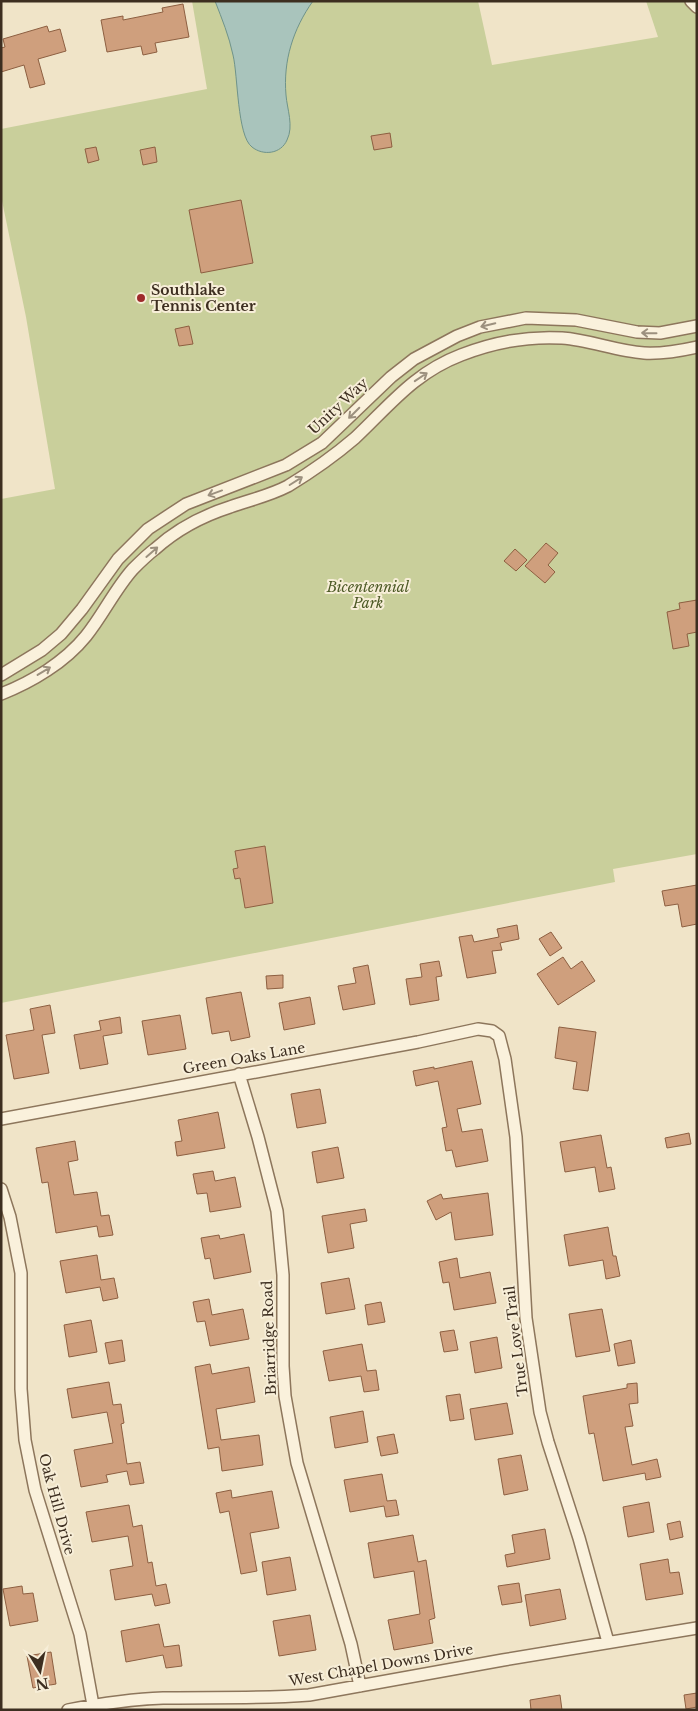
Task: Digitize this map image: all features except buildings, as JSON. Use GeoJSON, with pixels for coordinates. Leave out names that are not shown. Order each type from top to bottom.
{"type":"FeatureCollection","features":[{"type":"Feature","properties":{"kind":"street"},"geometry":{"type":"LineString","coordinates":[[691,1],[697,7]]}},
{"type":"Feature","properties":{"kind":"street","name":"Unity Way"},"geometry":{"type":"LineString","coordinates":[[5,673],[42,650],[61,634],[82,609],[118,558],[148,529],[186,504],[286,465],[322,443],[391,377],[414,359],[456,336],[480,327],[526,318],[576,320],[637,332],[660,333],[697,326]]}},
{"type":"Feature","properties":{"kind":"street"},"geometry":{"type":"LineString","coordinates":[[1,694],[15,689],[51,667],[69,653],[96,624],[134,568],[174,534],[213,513],[269,495],[302,478],[332,457],[407,387],[437,366],[486,346],[511,340],[564,338],[643,353],[659,353],[697,347]]}},
{"type":"Feature","properties":{"kind":"street"},"geometry":{"type":"LineString","coordinates":[[5,673],[15,689]]}},
{"type":"Feature","properties":{"kind":"street","name":"Green Oaks Lane"},"geometry":{"type":"LineString","coordinates":[[1,1119],[418,1042],[478,1029],[492,1031]]}},
{"type":"Feature","properties":{"kind":"street","name":"True Love Trail"},"geometry":{"type":"LineString","coordinates":[[492,1031],[499,1036],[505,1059],[516,1137],[526,1318],[540,1412],[579,1538],[608,1642]]}},
{"type":"Feature","properties":{"kind":"street","name":"Briarridge Road"},"geometry":{"type":"LineString","coordinates":[[239,1074],[277,1211],[283,1275],[283,1366],[285,1396],[297,1464],[351,1644],[360,1686]]}},
{"type":"Feature","properties":{"kind":"street","name":"Oak Hill Drive"},"geometry":{"type":"LineString","coordinates":[[1,1189],[10,1217],[21,1273],[21,1388],[25,1440],[35,1490],[80,1634],[93,1705]]}},
{"type":"Feature","properties":{"kind":"street","name":"West Chapel Downs Drive"},"geometry":{"type":"LineString","coordinates":[[68,1710],[93,1705],[163,1698],[278,1698],[309,1695],[697,1628]]}},
{"type":"Feature","properties":{"kind":"green space","name":"Bicentennial Park"},"geometry":{"type":"Polygon","coordinates":[[[192,1],[478,1],[492,65],[658,37],[646,1],[697,1],[697,854],[613,869],[615,882],[1,1003],[1,499],[55,489],[26,317],[1,196],[1,129],[207,89],[192,1]]]}},
{"type":"Feature","properties":{"kind":"water"},"geometry":{"type":"Polygon","coordinates":[[[215,1],[313,1],[295,34],[288,58],[285,82],[290,129],[284,145],[276,151],[261,152],[252,147],[247,141],[243,131],[233,55],[215,1]]]}},
{"type":"Feature","properties":{"kind":"place","name":"Southlake Tennis Center"},"geometry":{"type":"Point","coordinates":[141,298]}}]}
